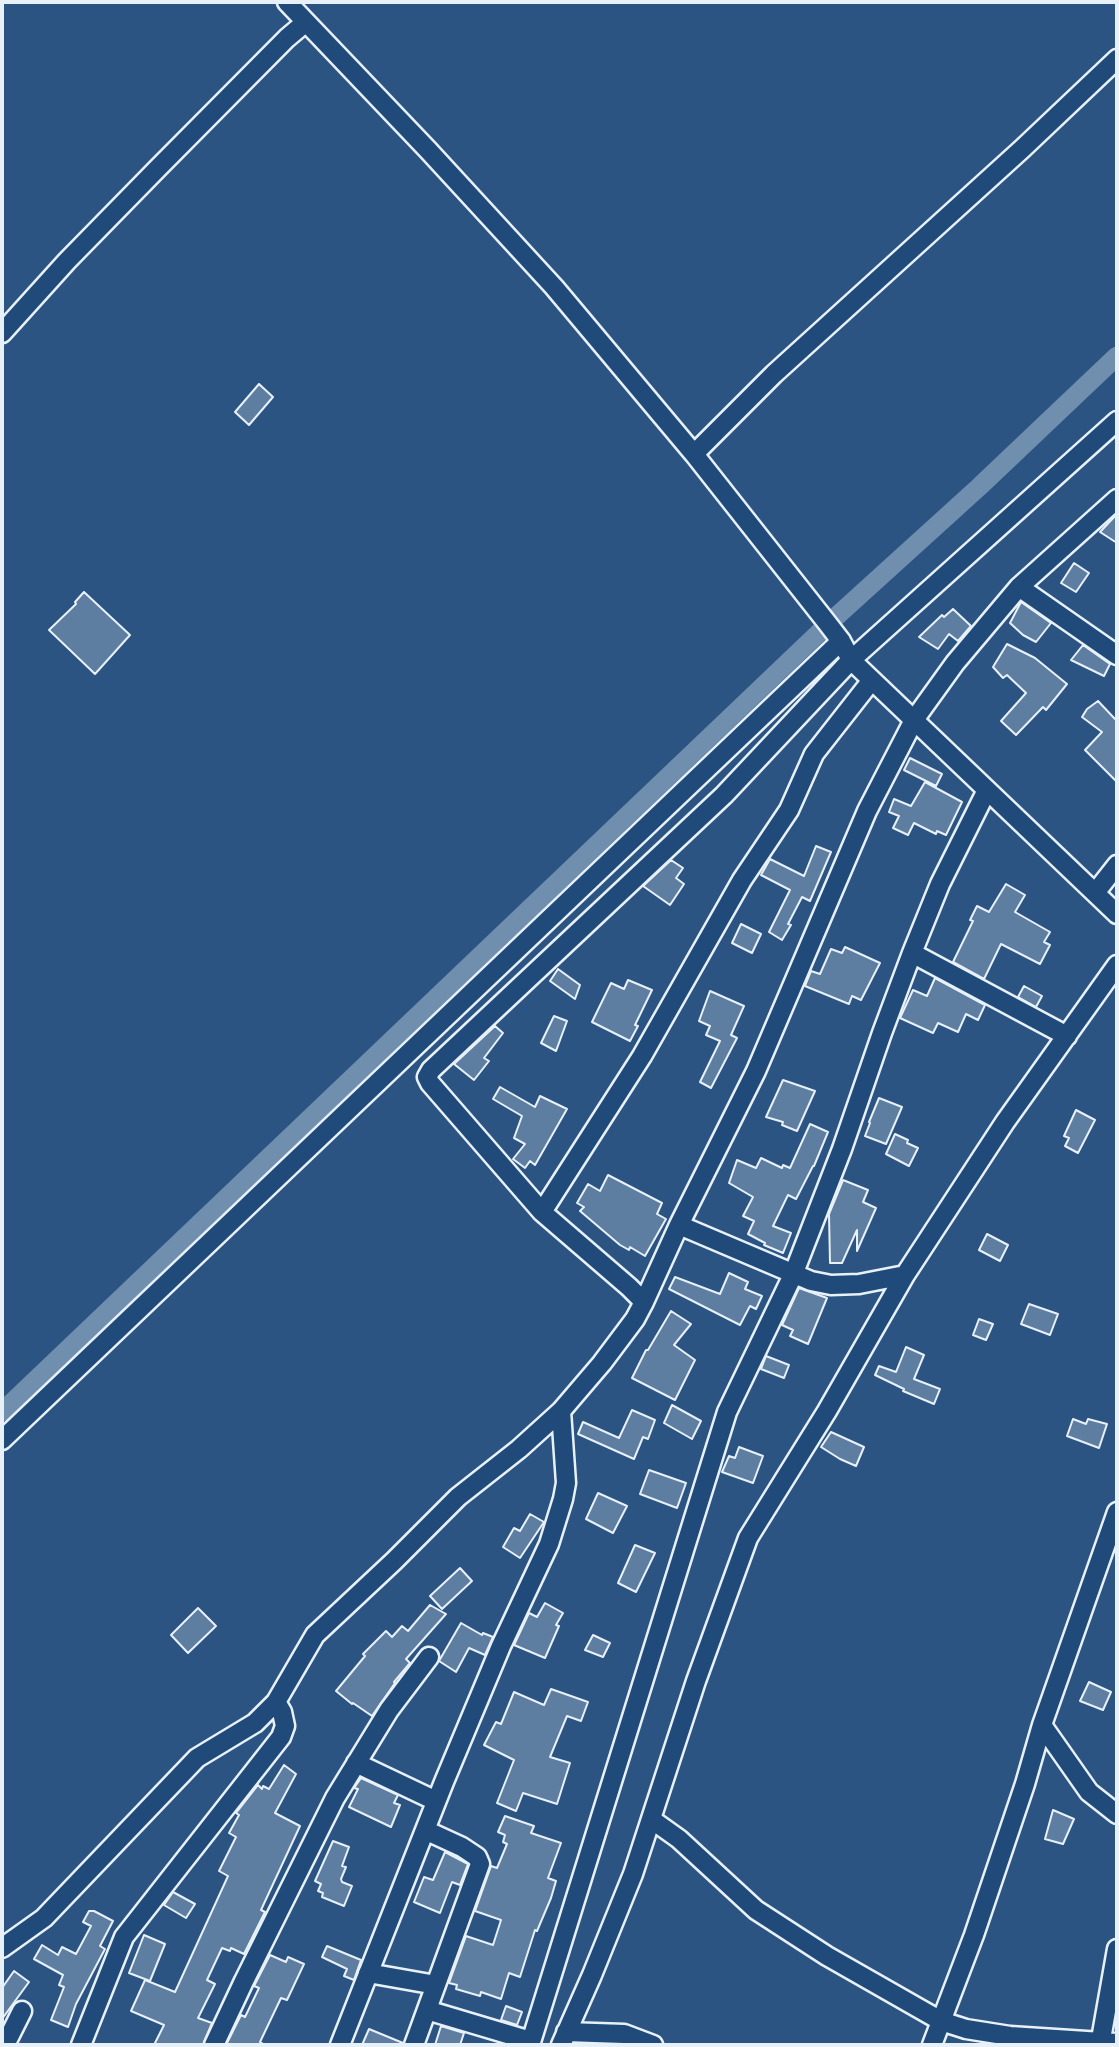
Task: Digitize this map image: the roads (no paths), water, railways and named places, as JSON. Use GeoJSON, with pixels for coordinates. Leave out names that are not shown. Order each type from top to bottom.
{"type":"FeatureCollection","features":[{"type":"Feature","properties":{"kind":"street"},"geometry":{"type":"LineString","coordinates":[[287,2],[554,287],[695,454],[841,641],[851,660],[1117,915]]}},
{"type":"Feature","properties":{"kind":"street"},"geometry":{"type":"LineString","coordinates":[[2,334],[67,261],[149,176],[306,22]]}},
{"type":"Feature","properties":{"kind":"street"},"geometry":{"type":"LineString","coordinates":[[695,454],[774,374],[1117,59]]}},
{"type":"Feature","properties":{"kind":"street"},"geometry":{"type":"LineString","coordinates":[[644,1302],[542,1212],[427,1077],[431,1070],[724,795],[851,660],[1117,421]]}},
{"type":"Feature","properties":{"kind":"street"},"geometry":{"type":"LineString","coordinates":[[2,1948],[44,1918],[197,1758],[255,1723],[276,1702],[315,1635],[458,1497],[519,1449],[561,1411],[602,1363],[635,1319],[644,1302],[755,1071],[867,811],[914,720],[955,663],[1018,587],[1115,505]]}},
{"type":"Feature","properties":{"kind":"street"},"geometry":{"type":"LineString","coordinates":[[1018,587],[1117,655]]}},
{"type":"Feature","properties":{"kind":"street"},"geometry":{"type":"LineString","coordinates":[[2,1440],[841,641]]}},
{"type":"Feature","properties":{"kind":"street"},"geometry":{"type":"LineString","coordinates":[[542,1212],[642,1056],[742,880],[789,810],[814,754],[872,680]]}},
{"type":"Feature","properties":{"kind":"street"},"geometry":{"type":"LineString","coordinates":[[427,2010],[531,2043],[727,1412],[793,1275],[940,884],[988,790]]}},
{"type":"Feature","properties":{"kind":"street"},"geometry":{"type":"LineString","coordinates":[[1095,893],[1117,865]]}},
{"type":"Feature","properties":{"kind":"street"},"geometry":{"type":"LineString","coordinates":[[912,953],[1067,1036]]}},
{"type":"Feature","properties":{"kind":"street"},"geometry":{"type":"LineString","coordinates":[[653,2045],[624,2034],[564,2039],[633,1874],[695,1681],[748,1538],[827,1411],[905,1275],[1004,1122],[1117,965]]}},
{"type":"Feature","properties":{"kind":"street"},"geometry":{"type":"LineString","coordinates":[[679,1225],[811,1281],[831,1285],[905,1275]]}},
{"type":"Feature","properties":{"kind":"street"},"geometry":{"type":"LineString","coordinates":[[340,2045],[436,1801],[501,1646],[549,1544],[564,1499],[566,1483],[561,1411]]}},
{"type":"Feature","properties":{"kind":"street"},"geometry":{"type":"LineString","coordinates":[[932,2045],[974,1935],[1021,1797],[1042,1725],[1117,1512]]}},
{"type":"Feature","properties":{"kind":"street"},"geometry":{"type":"LineString","coordinates":[[214,2045],[335,1798],[389,1710],[429,1657]]}},
{"type":"Feature","properties":{"kind":"street"},"geometry":{"type":"LineString","coordinates":[[81,2045],[124,1937],[281,1737],[285,1726],[282,1712],[276,1702]]}},
{"type":"Feature","properties":{"kind":"street"},"geometry":{"type":"LineString","coordinates":[[1042,1725],[1089,1793],[1117,1814]]}},
{"type":"Feature","properties":{"kind":"street"},"geometry":{"type":"LineString","coordinates":[[356,1763],[436,1801]]}},
{"type":"Feature","properties":{"kind":"street"},"geometry":{"type":"LineString","coordinates":[[651,1819],[678,1839],[756,1910],[827,1956],[941,2021],[966,2029],[1010,2036],[1106,2043],[1117,1949]]}},
{"type":"Feature","properties":{"kind":"street"},"geometry":{"type":"LineString","coordinates":[[414,2045],[480,1864],[477,1857],[462,1847],[425,1830]]}},
{"type":"Feature","properties":{"kind":"street"},"geometry":{"type":"LineString","coordinates":[[368,1973],[436,1985]]}},
{"type":"Feature","properties":{"kind":"street"},"geometry":{"type":"LineString","coordinates":[[5,2045],[22,2011]]}},
{"type":"Feature","properties":{"kind":"waterway"},"geometry":{"type":"LineString","coordinates":[[2,1412],[828,624],[979,487],[1117,356]]}}]}
